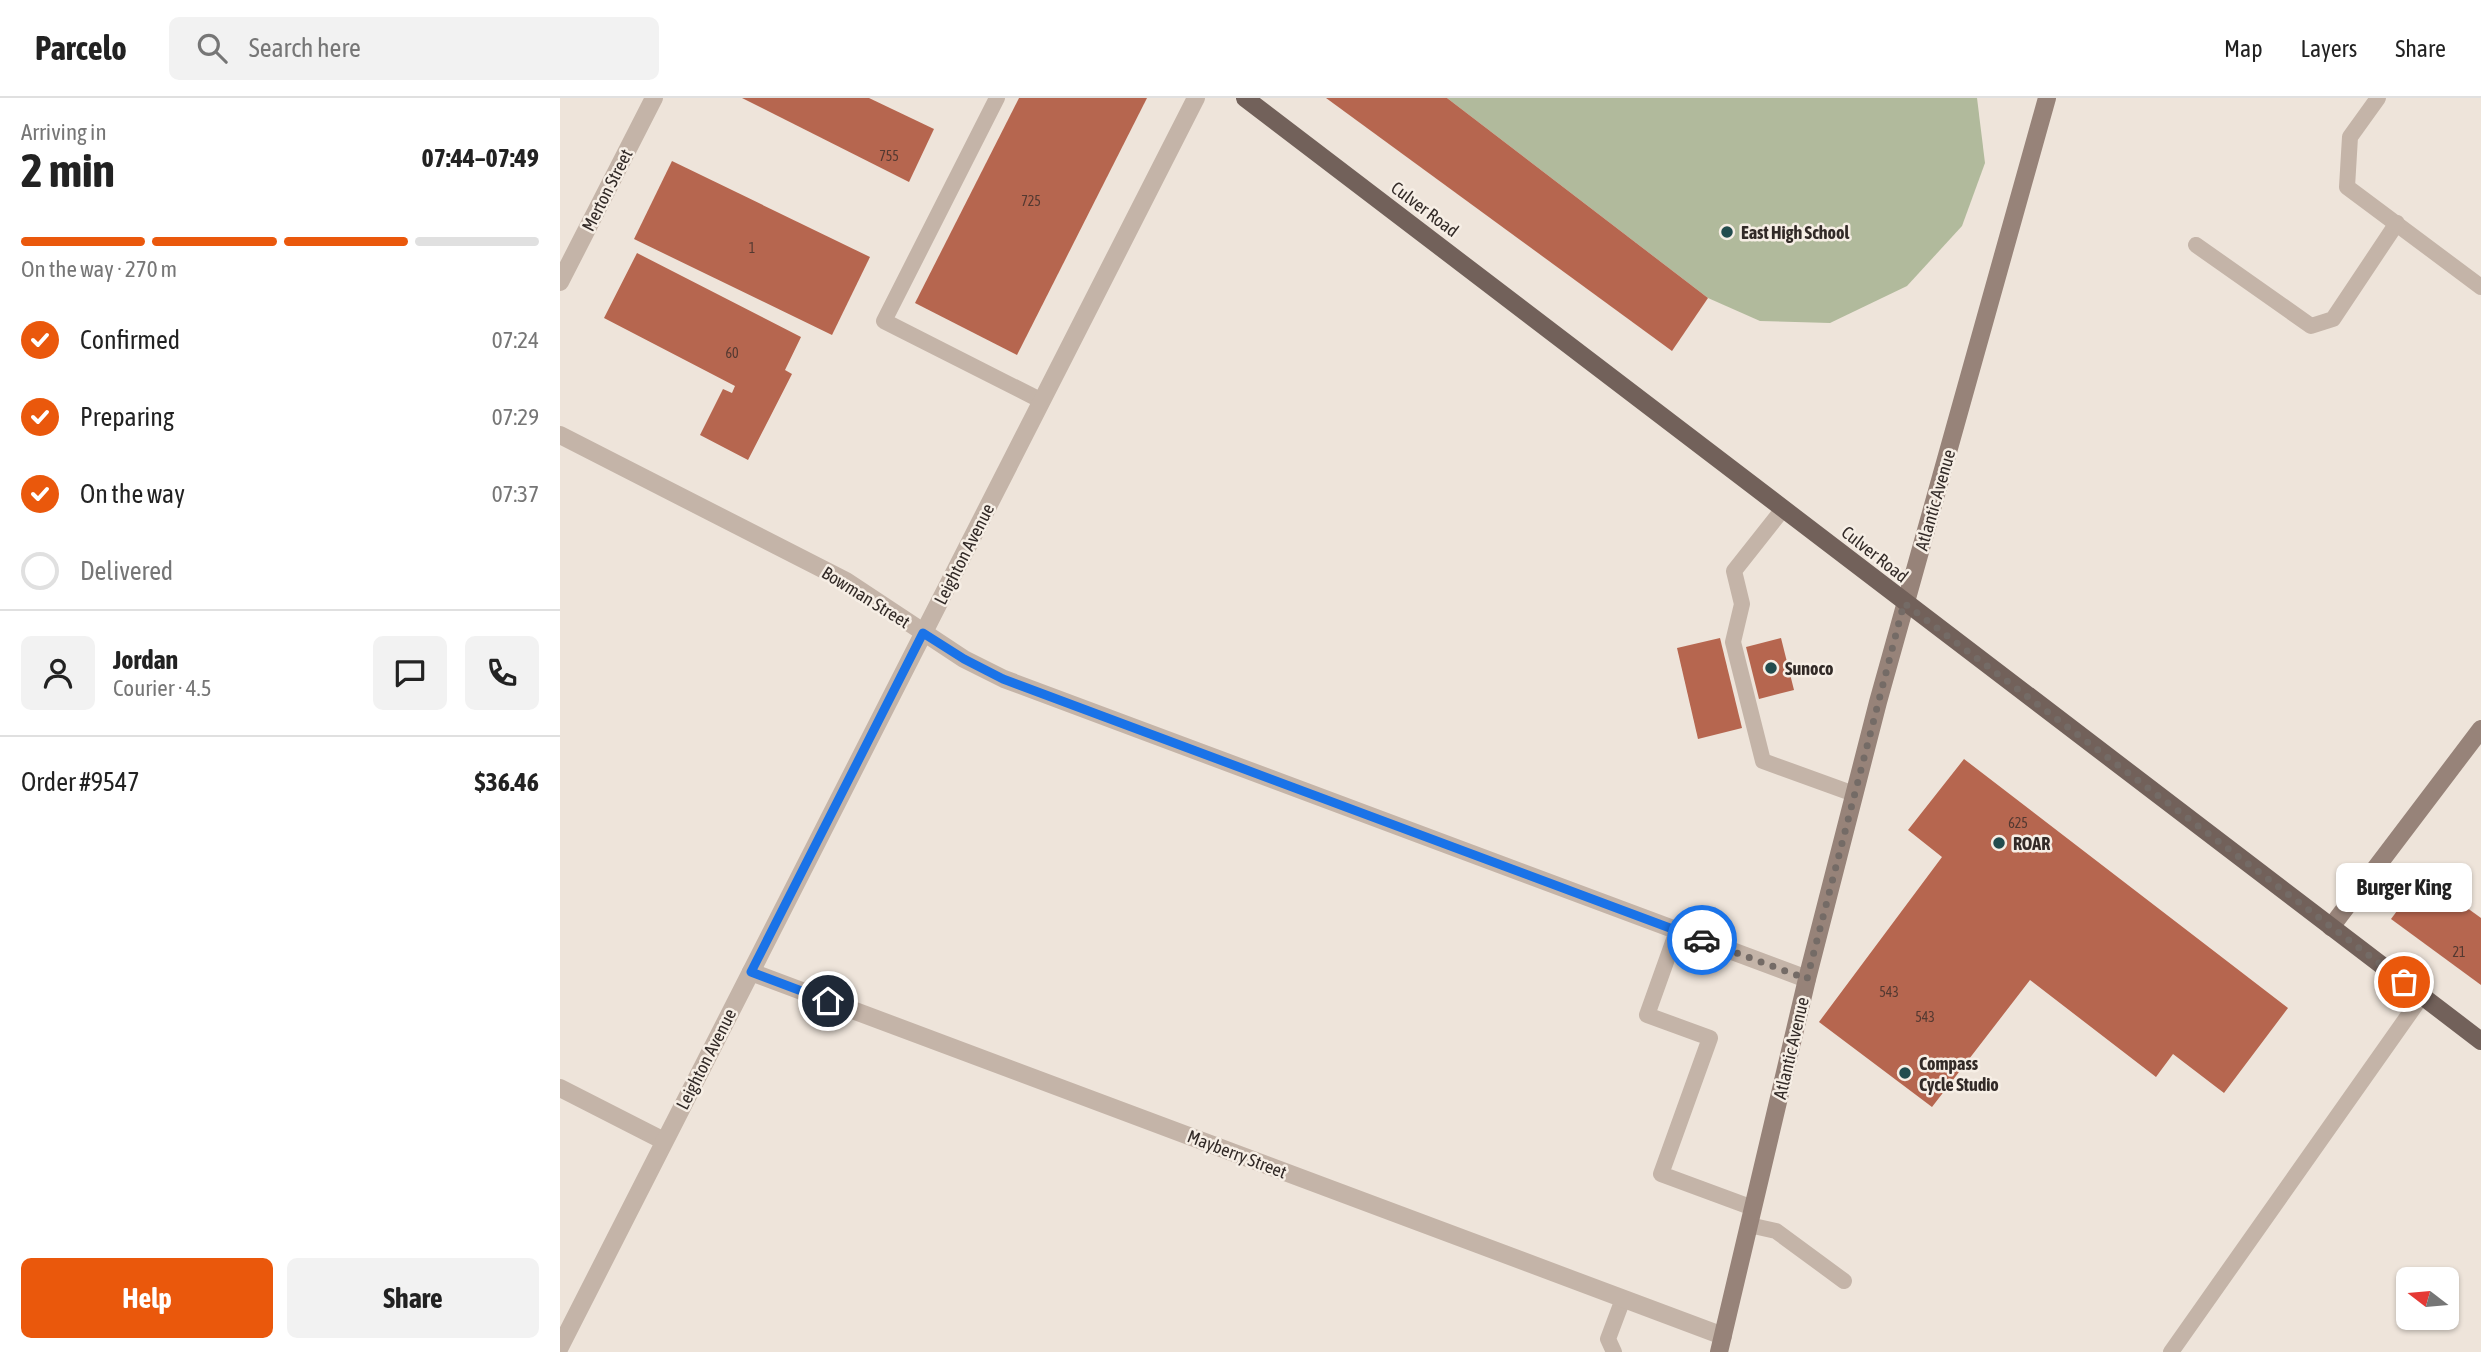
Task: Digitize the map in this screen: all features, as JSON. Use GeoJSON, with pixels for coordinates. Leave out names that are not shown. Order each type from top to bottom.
{"type":"FeatureCollection","features":[{"type":"Feature","properties":{"kind":"main road","name":"Culver Road"},"geometry":{"type":"LineString","coordinates":[[1245,98],[2481,1041]]}},
{"type":"Feature","properties":{"kind":"main road","name":"Atlantic Avenue"},"geometry":{"type":"LineString","coordinates":[[1721,1344],[1807,979],[1854,794],[1904,603],[1933,510],[2046,98]]}},
{"type":"Feature","properties":{"kind":"main road"},"geometry":{"type":"LineString","coordinates":[[2331,927],[2481,729]]}},
{"type":"Feature","properties":{"kind":"street","name":"Merton Street"},"geometry":{"type":"LineString","coordinates":[[560,282],[654,98]]}},
{"type":"Feature","properties":{"kind":"street","name":"Leighton Avenue"},"geometry":{"type":"LineString","coordinates":[[560,1347],[1196,98]]}},
{"type":"Feature","properties":{"kind":"street","name":"Bowman Street"},"geometry":{"type":"LineString","coordinates":[[560,435],[846,581],[964,659],[1003,679],[1807,979]]}},
{"type":"Feature","properties":{"kind":"street","name":"Mayberry Street"},"geometry":{"type":"LineString","coordinates":[[751,972],[1623,1299],[1721,1344]]}},
{"type":"Feature","properties":{"kind":"street"},"geometry":{"type":"LineString","coordinates":[[560,1088],[664,1141]]}},
{"type":"Feature","properties":{"kind":"lane"},"geometry":{"type":"LineString","coordinates":[[997,98],[884,321],[1042,401]]}},
{"type":"Feature","properties":{"kind":"lane"},"geometry":{"type":"LineString","coordinates":[[2378,98],[2350,137],[2347,187],[2481,287]]}},
{"type":"Feature","properties":{"kind":"lane"},"geometry":{"type":"LineString","coordinates":[[2196,245],[2311,326],[2333,319],[2397,223]]}},
{"type":"Feature","properties":{"kind":"lane"},"geometry":{"type":"LineString","coordinates":[[1783,509],[1734,570],[1742,604],[1733,642],[1763,761],[1854,794]]}},
{"type":"Feature","properties":{"kind":"lane"},"geometry":{"type":"LineString","coordinates":[[1677,931],[1647,1015],[1710,1038],[1661,1174],[1751,1216],[1844,1281]]}},
{"type":"Feature","properties":{"kind":"lane"},"geometry":{"type":"LineString","coordinates":[[2171,1352],[2422,996]]}},
{"type":"Feature","properties":{"kind":"lane"},"geometry":{"type":"LineString","coordinates":[[1614,1352],[1608,1339],[1623,1299]]}},
{"type":"Feature","properties":{"kind":"green space"},"geometry":{"type":"Polygon","coordinates":[[[1447,98],[1977,98],[1985,163],[1962,226],[1907,286],[1830,323],[1760,321],[1708,298],[1447,98]]]}},
{"type":"Feature","properties":{"kind":"building"},"geometry":{"type":"Polygon","coordinates":[[[742,98],[869,98],[934,129],[909,182],[742,98]]]}},
{"type":"Feature","properties":{"kind":"building"},"geometry":{"type":"Polygon","coordinates":[[[1019,98],[1147,98],[1017,355],[915,303],[1019,98]]]}},
{"type":"Feature","properties":{"kind":"building"},"geometry":{"type":"Polygon","coordinates":[[[1326,98],[1447,98],[1708,298],[1672,351],[1326,98]]]}},
{"type":"Feature","properties":{"kind":"building"},"geometry":{"type":"Polygon","coordinates":[[[672,161],[870,257],[832,335],[634,239],[672,161]]]}},
{"type":"Feature","properties":{"kind":"building"},"geometry":{"type":"Polygon","coordinates":[[[637,253],[801,337],[785,370],[792,374],[748,460],[700,435],[723,389],[732,393],[735,386],[604,318],[637,253]]]}},
{"type":"Feature","properties":{"kind":"building"},"geometry":{"type":"Polygon","coordinates":[[[1720,638],[1742,728],[1698,739],[1677,648],[1720,638]]]}},
{"type":"Feature","properties":{"kind":"building"},"geometry":{"type":"Polygon","coordinates":[[[1781,638],[1794,690],[1759,699],[1746,647],[1781,638]]]}},
{"type":"Feature","properties":{"kind":"building"},"geometry":{"type":"Polygon","coordinates":[[[1964,759],[2288,1008],[2224,1093],[2173,1054],[2156,1077],[2030,980],[1932,1107],[1819,1022],[1942,857],[1908,830],[1964,759]]]}},
{"type":"Feature","properties":{"kind":"building"},"geometry":{"type":"Polygon","coordinates":[[[2423,876],[2481,918],[2481,985],[2391,919],[2423,876]]]}},
{"type":"Feature","properties":{"kind":"way so far"},"geometry":{"type":"LineString","coordinates":[[1702,940],[1807,979],[1904,603],[2404,982]]}},
{"type":"Feature","properties":{"kind":"place","name":"East High School"},"geometry":{"type":"Point","coordinates":[1727,232]}},
{"type":"Feature","properties":{"kind":"place","name":"Sunoco"},"geometry":{"type":"Point","coordinates":[1771,668]}},
{"type":"Feature","properties":{"kind":"place","name":"ROAR"},"geometry":{"type":"Point","coordinates":[1999,843]}},
{"type":"Feature","properties":{"kind":"place","name":"Burger King"},"geometry":{"type":"Point","coordinates":[2404,982]}},
{"type":"Feature","properties":{"kind":"place","name":"Compass Cycle Studio"},"geometry":{"type":"Point","coordinates":[1905,1073]}},
{"type":"Feature","properties":{"kind":"route"},"geometry":{"type":"LineString","coordinates":[[828,1001],[751,972],[923,633],[964,659],[1003,679],[1702,940]]}}]}
